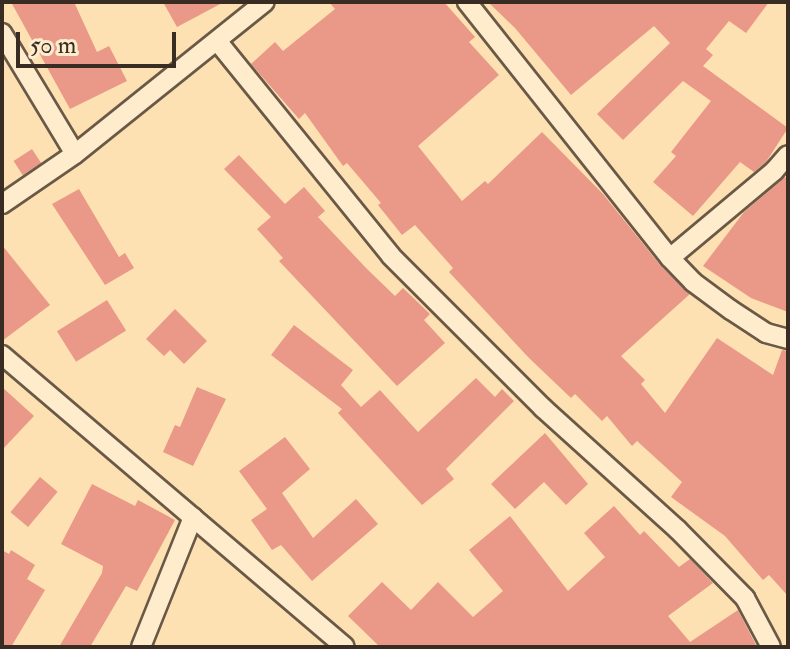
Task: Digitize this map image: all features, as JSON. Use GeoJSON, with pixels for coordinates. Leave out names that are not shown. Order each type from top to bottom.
{"type":"FeatureCollection","features":[{"type":"Feature","properties":{"kind":"street"},"geometry":{"type":"LineString","coordinates":[[2,204],[75,154],[265,2]]}},
{"type":"Feature","properties":{"kind":"street"},"geometry":{"type":"LineString","coordinates":[[467,2],[670,258],[693,282],[731,310],[766,333],[788,339]]}},
{"type":"Feature","properties":{"kind":"street"},"geometry":{"type":"LineString","coordinates":[[2,33],[75,154]]}},
{"type":"Feature","properties":{"kind":"street"},"geometry":{"type":"LineString","coordinates":[[218,42],[391,256],[543,408],[677,529],[745,598],[771,647]]}},
{"type":"Feature","properties":{"kind":"street"},"geometry":{"type":"LineString","coordinates":[[670,258],[774,171],[788,155]]}},
{"type":"Feature","properties":{"kind":"street"},"geometry":{"type":"LineString","coordinates":[[2,355],[345,647]]}},
{"type":"Feature","properties":{"kind":"street"},"geometry":{"type":"LineString","coordinates":[[141,647],[193,517]]}},
{"type":"Feature","properties":{"kind":"building"},"geometry":{"type":"Polygon","coordinates":[[[11,2],[74,2],[97,52],[109,46],[127,81],[70,109],[11,2]]]}},
{"type":"Feature","properties":{"kind":"building"},"geometry":{"type":"Polygon","coordinates":[[[163,2],[224,2],[177,27],[163,2]]]}},
{"type":"Feature","properties":{"kind":"building"},"geometry":{"type":"Polygon","coordinates":[[[329,2],[444,2],[475,37],[469,42],[499,75],[418,146],[462,201],[485,181],[488,184],[542,132],[603,194],[661,266],[690,294],[621,356],[645,380],[641,384],[665,413],[717,338],[773,375],[782,350],[788,351],[788,596],[769,575],[763,580],[725,536],[671,497],[682,482],[637,441],[632,446],[607,416],[602,421],[575,394],[571,398],[529,358],[449,272],[453,268],[415,225],[402,235],[378,205],[381,203],[347,163],[343,166],[305,113],[299,119],[251,64],[275,42],[283,51],[335,9],[329,2]]]}},
{"type":"Feature","properties":{"kind":"building"},"geometry":{"type":"Polygon","coordinates":[[[488,2],[769,2],[746,33],[729,21],[706,49],[713,55],[703,66],[788,128],[766,162],[754,172],[740,162],[693,216],[653,182],[676,156],[671,152],[711,101],[683,81],[623,140],[597,114],[670,43],[654,26],[571,95],[515,28],[488,2]]]}},
{"type":"Feature","properties":{"kind":"building"},"geometry":{"type":"Polygon","coordinates":[[[32,149],[41,163],[23,175],[14,161],[32,149]]]}},
{"type":"Feature","properties":{"kind":"building"},"geometry":{"type":"Polygon","coordinates":[[[239,155],[285,204],[304,187],[325,211],[318,217],[366,268],[395,296],[403,288],[430,314],[424,320],[445,343],[397,386],[279,261],[283,258],[257,229],[271,217],[224,169],[239,155]]]}},
{"type":"Feature","properties":{"kind":"building"},"geometry":{"type":"Polygon","coordinates":[[[785,177],[788,179],[788,312],[751,298],[703,266],[744,212],[785,177]]]}},
{"type":"Feature","properties":{"kind":"building"},"geometry":{"type":"Polygon","coordinates":[[[79,189],[119,257],[125,253],[134,268],[105,285],[52,204],[79,189]]]}},
{"type":"Feature","properties":{"kind":"building"},"geometry":{"type":"Polygon","coordinates":[[[2,245],[50,305],[2,341],[2,245]]]}},
{"type":"Feature","properties":{"kind":"building"},"geometry":{"type":"Polygon","coordinates":[[[107,300],[126,331],[76,362],[57,331],[107,300]]]}},
{"type":"Feature","properties":{"kind":"building"},"geometry":{"type":"Polygon","coordinates":[[[175,309],[207,341],[184,364],[170,350],[164,356],[146,339],[175,309]]]}},
{"type":"Feature","properties":{"kind":"building"},"geometry":{"type":"Polygon","coordinates":[[[294,325],[353,370],[341,385],[361,407],[380,390],[418,432],[476,378],[495,397],[502,389],[514,401],[446,469],[454,479],[422,505],[338,413],[342,409],[271,355],[294,325]]]}},
{"type":"Feature","properties":{"kind":"building"},"geometry":{"type":"Polygon","coordinates":[[[2,387],[34,416],[2,450],[2,387]]]}},
{"type":"Feature","properties":{"kind":"building"},"geometry":{"type":"Polygon","coordinates":[[[197,387],[226,399],[193,466],[163,452],[175,425],[180,427],[197,387]]]}},
{"type":"Feature","properties":{"kind":"building"},"geometry":{"type":"Polygon","coordinates":[[[545,433],[588,484],[566,505],[544,482],[515,509],[491,484],[545,433]]]}},
{"type":"Feature","properties":{"kind":"building"},"geometry":{"type":"Polygon","coordinates":[[[285,437],[310,469],[282,493],[313,538],[356,499],[378,524],[312,581],[281,545],[272,550],[251,520],[267,509],[239,471],[285,437]]]}},
{"type":"Feature","properties":{"kind":"building"},"geometry":{"type":"Polygon","coordinates":[[[40,477],[58,492],[28,527],[10,512],[40,477]]]}},
{"type":"Feature","properties":{"kind":"building"},"geometry":{"type":"Polygon","coordinates":[[[92,484],[135,506],[138,500],[175,520],[137,591],[126,586],[90,647],[59,647],[102,573],[103,566],[61,544],[92,484]]]}},
{"type":"Feature","properties":{"kind":"building"},"geometry":{"type":"Polygon","coordinates":[[[614,506],[640,535],[644,531],[679,567],[690,559],[713,583],[668,616],[690,642],[738,610],[757,647],[380,647],[348,616],[382,582],[411,610],[438,582],[473,617],[503,591],[469,550],[510,516],[568,591],[605,557],[584,533],[614,506]]]}},
{"type":"Feature","properties":{"kind":"building"},"geometry":{"type":"Polygon","coordinates":[[[2,550],[9,554],[11,550],[35,565],[27,579],[45,590],[11,647],[2,647],[2,550]]]}}]}
